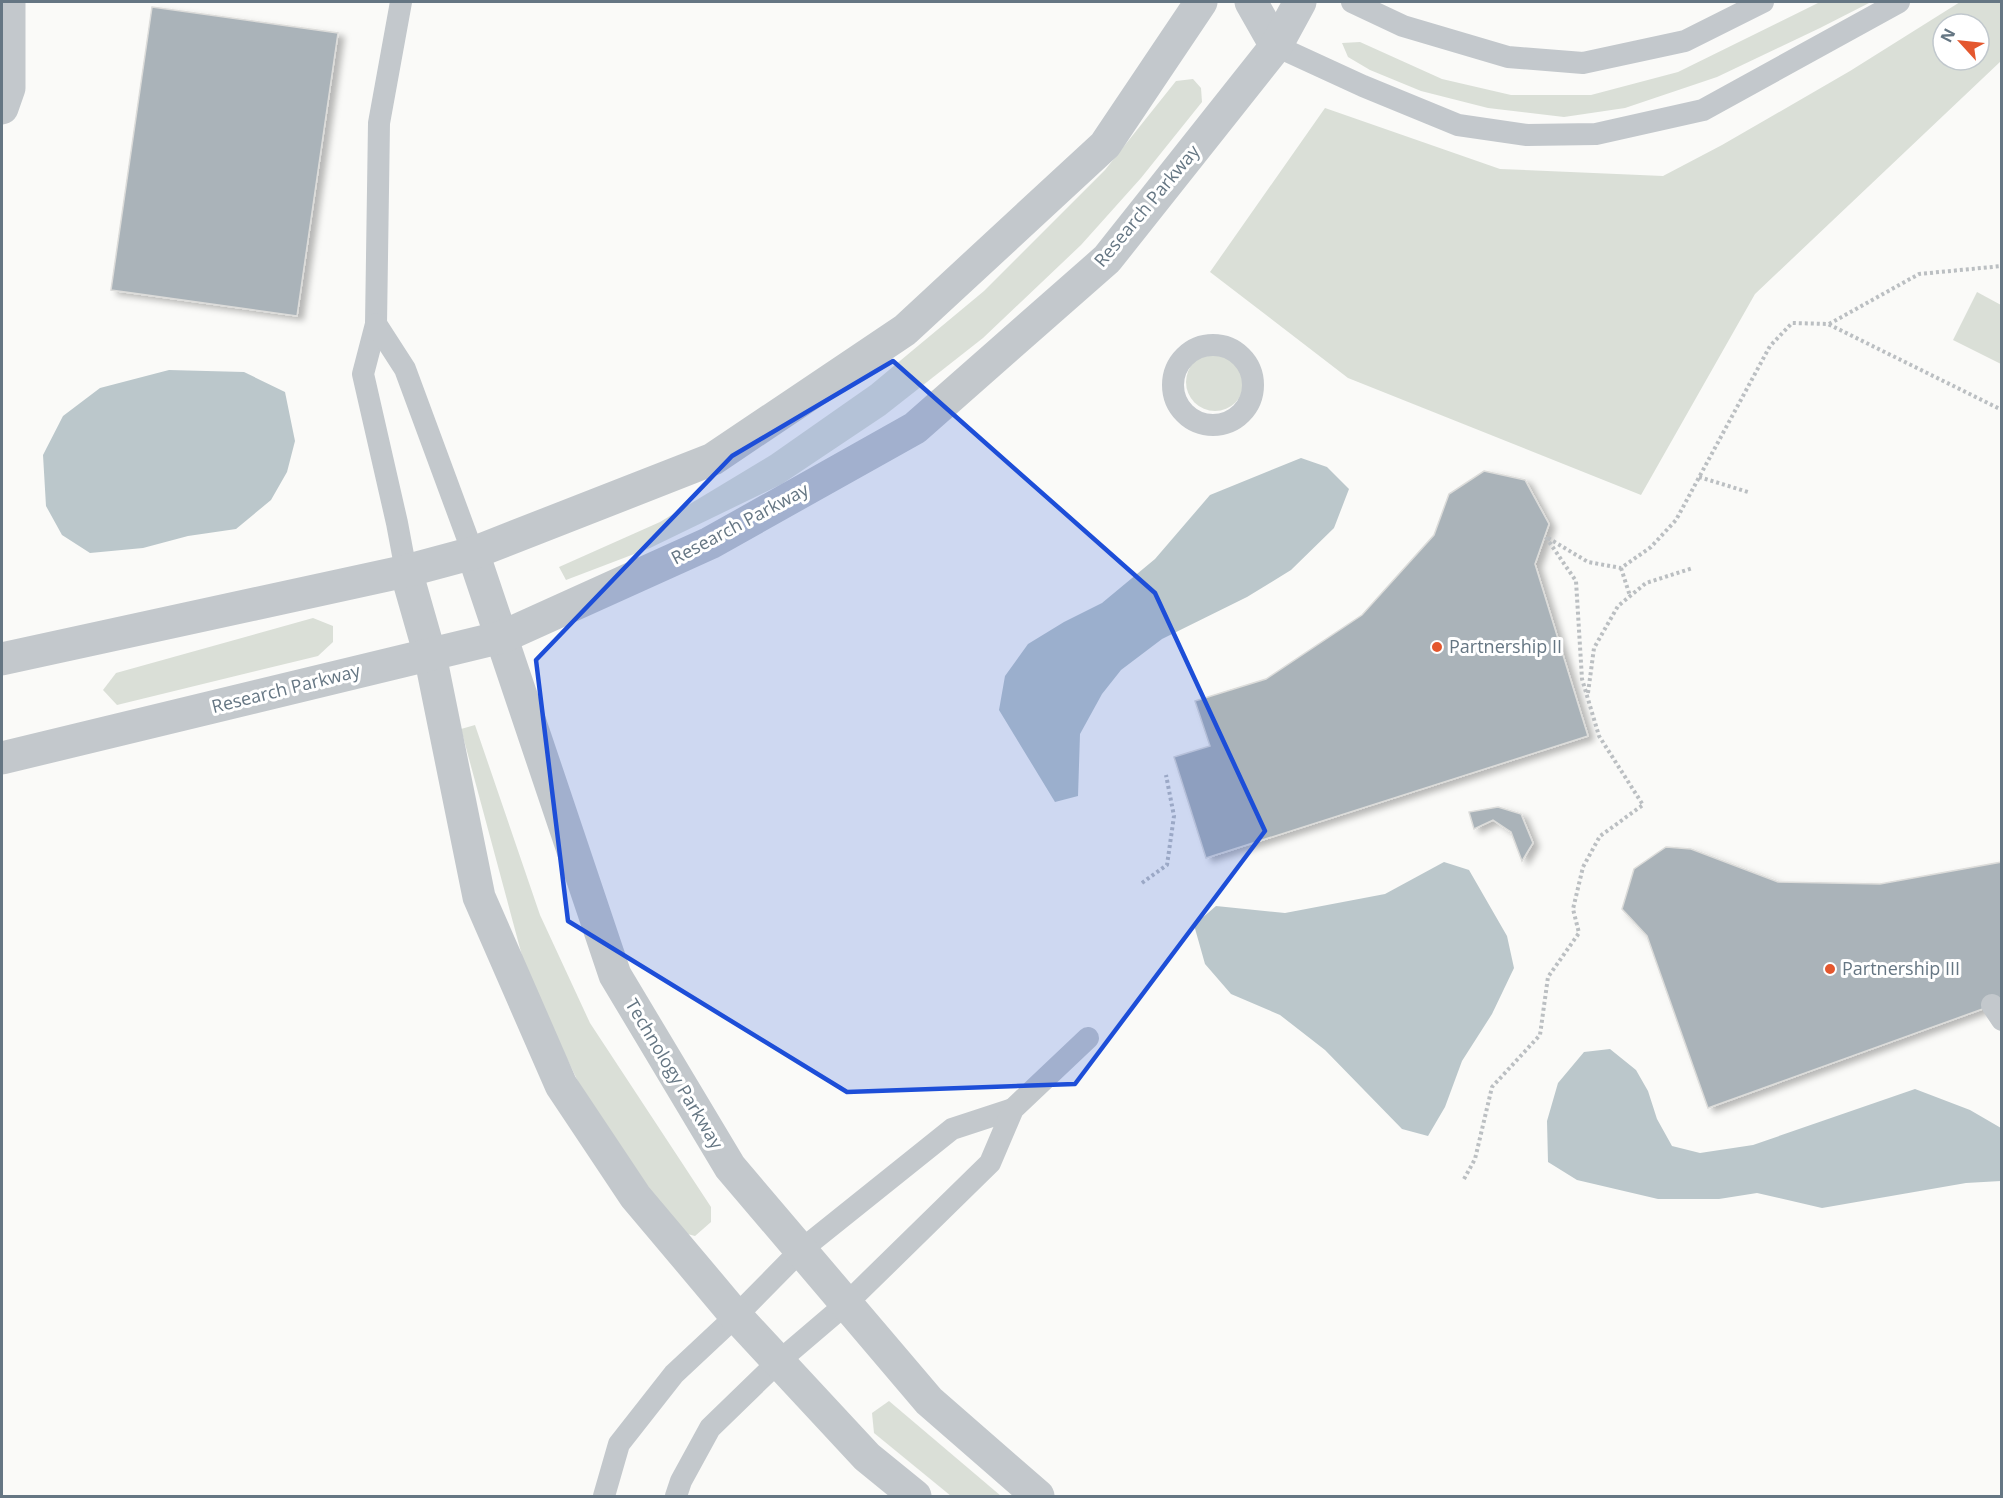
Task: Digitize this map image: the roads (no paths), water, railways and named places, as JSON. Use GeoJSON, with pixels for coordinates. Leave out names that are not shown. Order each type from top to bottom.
{"type":"FeatureCollection","features":[{"type":"Feature","properties":{"kind":"street"},"geometry":{"type":"LineString","coordinates":[[2,108],[9,88],[9,2]]}},
{"type":"Feature","properties":{"kind":"street"},"geometry":{"type":"LineString","coordinates":[[2,659],[406,572],[473,553],[713,459],[905,330],[1105,145],[1201,2]]}},
{"type":"Feature","properties":{"kind":"street"},"geometry":{"type":"LineString","coordinates":[[1251,2],[1276,46]]}},
{"type":"Feature","properties":{"kind":"street","name":"Research Parkway"},"geometry":{"type":"LineString","coordinates":[[3,754],[502,637],[710,543],[915,428],[1107,259],[1276,46],[1300,2]]}},
{"type":"Feature","properties":{"kind":"street","name":"Technology Parkway"},"geometry":{"type":"LineString","coordinates":[[473,553],[615,975],[730,1167],[929,1401],[1038,1497]]}},
{"type":"Feature","properties":{"kind":"street"},"geometry":{"type":"LineString","coordinates":[[406,572],[430,655],[479,897],[561,1085],[635,1196],[736,1316],[867,1456],[915,1497]]}},
{"type":"Feature","properties":{"kind":"lane"},"geometry":{"type":"LineString","coordinates":[[400,2],[379,123],[376,324],[363,374],[406,572]]}},
{"type":"Feature","properties":{"kind":"lane"},"geometry":{"type":"LineString","coordinates":[[1352,2],[1402,26],[1508,57],[1583,63],[1685,41],[1763,2]]}},
{"type":"Feature","properties":{"kind":"lane"},"geometry":{"type":"LineString","coordinates":[[1276,46],[1458,125],[1527,135],[1596,134],[1703,110],[1899,2]]}},
{"type":"Feature","properties":{"kind":"lane"},"geometry":{"type":"LineString","coordinates":[[376,324],[405,369],[473,553]]}},
{"type":"Feature","properties":{"kind":"lane"},"geometry":{"type":"LineString","coordinates":[[676,1497],[681,1481],[710,1428],[778,1362],[846,1304],[990,1163],[1013,1109],[1088,1038]]}},
{"type":"Feature","properties":{"kind":"lane"},"geometry":{"type":"LineString","coordinates":[[604,1497],[619,1444],[674,1374],[736,1316],[801,1250],[952,1129],[1013,1109]]}},
{"type":"Feature","properties":{"kind":"place","name":"Partnership II"},"geometry":{"type":"Point","coordinates":[1437,647]}},
{"type":"Feature","properties":{"kind":"place","name":"Partnership III"},"geometry":{"type":"Point","coordinates":[1830,969]}}]}
